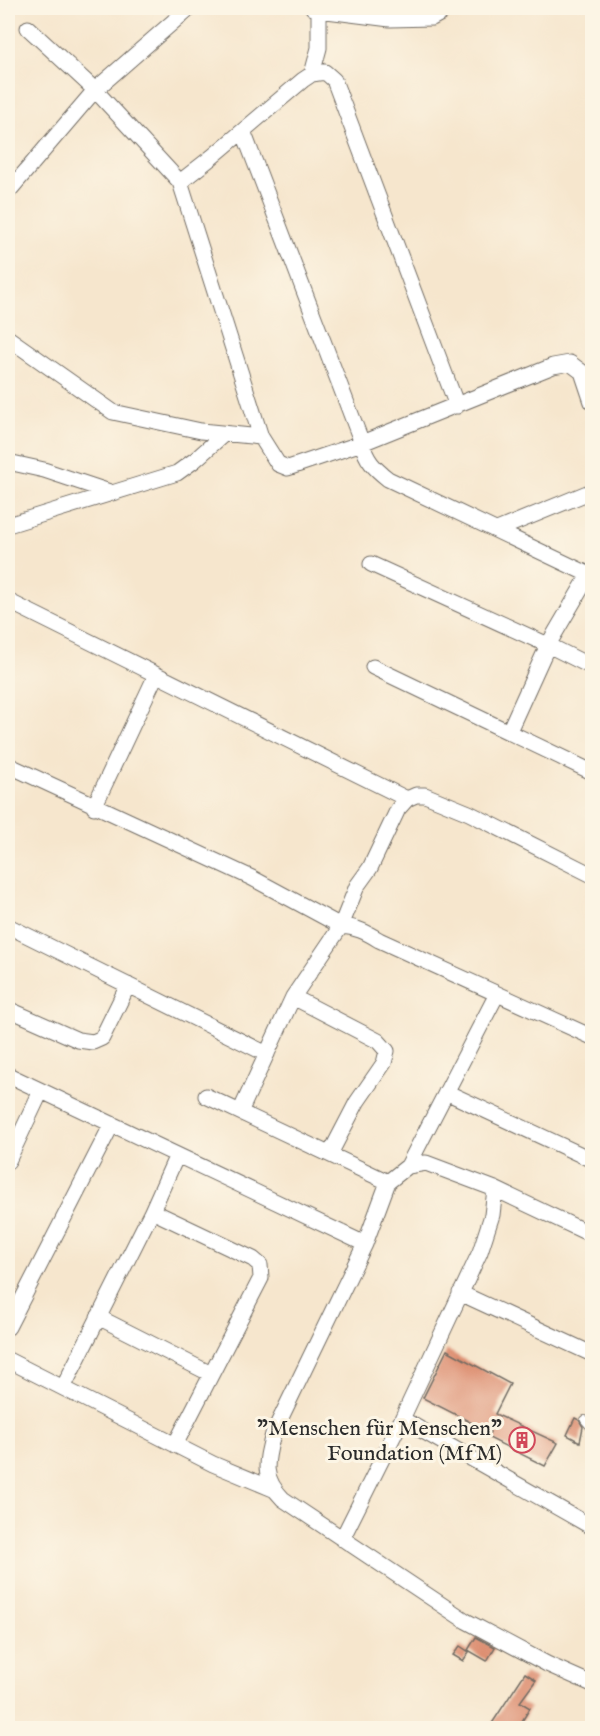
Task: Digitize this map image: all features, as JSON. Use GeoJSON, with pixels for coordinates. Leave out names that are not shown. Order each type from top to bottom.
{"type":"FeatureCollection","features":[{"type":"Feature","properties":{"kind":"street"},"geometry":{"type":"LineString","coordinates":[[8,192],[95,90],[189,8]]}},
{"type":"Feature","properties":{"kind":"street"},"geometry":{"type":"LineString","coordinates":[[312,74],[319,48],[316,9],[390,19],[432,18],[441,13],[444,8]]}},
{"type":"Feature","properties":{"kind":"street"},"geometry":{"type":"LineString","coordinates":[[28,28],[95,90],[180,182],[261,437],[278,464],[288,468],[363,443],[553,366],[570,363],[582,372],[592,402]]}},
{"type":"Feature","properties":{"kind":"street"},"geometry":{"type":"LineString","coordinates":[[180,182],[312,74],[325,72],[334,80],[457,406]]}},
{"type":"Feature","properties":{"kind":"street"},"geometry":{"type":"LineString","coordinates":[[243,130],[363,443],[365,455],[373,467],[388,479],[591,575],[548,645],[508,731]]}},
{"type":"Feature","properties":{"kind":"street"},"geometry":{"type":"LineString","coordinates":[[8,338],[113,412],[201,431],[261,437]]}},
{"type":"Feature","properties":{"kind":"street"},"geometry":{"type":"LineString","coordinates":[[8,525],[177,472],[195,460],[224,434]]}},
{"type":"Feature","properties":{"kind":"street"},"geometry":{"type":"LineString","coordinates":[[8,462],[44,470],[110,492]]}},
{"type":"Feature","properties":{"kind":"street"},"geometry":{"type":"LineString","coordinates":[[497,530],[592,491]]}},
{"type":"Feature","properties":{"kind":"street"},"geometry":{"type":"LineString","coordinates":[[371,564],[592,667]]}},
{"type":"Feature","properties":{"kind":"street"},"geometry":{"type":"LineString","coordinates":[[8,601],[407,799]]}},
{"type":"Feature","properties":{"kind":"street"},"geometry":{"type":"LineString","coordinates":[[373,667],[592,772]]}},
{"type":"Feature","properties":{"kind":"street"},"geometry":{"type":"LineString","coordinates":[[94,807],[156,675]]}},
{"type":"Feature","properties":{"kind":"street"},"geometry":{"type":"LineString","coordinates":[[8,765],[94,807],[252,878],[340,926],[353,927],[368,933],[378,940],[592,1037]]}},
{"type":"Feature","properties":{"kind":"street"},"geometry":{"type":"LineString","coordinates":[[240,1112],[293,997],[340,926],[357,886],[370,868],[398,809],[407,799],[416,795],[425,795],[469,813],[592,875]]}},
{"type":"Feature","properties":{"kind":"street"},"geometry":{"type":"LineString","coordinates":[[8,926],[267,1054]]}},
{"type":"Feature","properties":{"kind":"street"},"geometry":{"type":"LineString","coordinates":[[8,1009],[78,1040],[93,1042],[102,1038],[128,985]]}},
{"type":"Feature","properties":{"kind":"street"},"geometry":{"type":"LineString","coordinates":[[497,994],[408,1166],[388,1182],[365,1244],[273,1434],[267,1459],[267,1475],[273,1489],[283,1499],[466,1621],[547,1664],[592,1684]]}},
{"type":"Feature","properties":{"kind":"street"},"geometry":{"type":"LineString","coordinates":[[293,997],[378,1041],[387,1052],[384,1063],[357,1102],[330,1154]]}},
{"type":"Feature","properties":{"kind":"street"},"geometry":{"type":"LineString","coordinates":[[8,1075],[365,1244]]}},
{"type":"Feature","properties":{"kind":"street"},"geometry":{"type":"LineString","coordinates":[[8,1161],[41,1091]]}},
{"type":"Feature","properties":{"kind":"street"},"geometry":{"type":"LineString","coordinates":[[446,1092],[590,1160]]}},
{"type":"Feature","properties":{"kind":"street"},"geometry":{"type":"LineString","coordinates":[[206,1096],[388,1182]]}},
{"type":"Feature","properties":{"kind":"street"},"geometry":{"type":"LineString","coordinates":[[8,1327],[112,1124]]}},
{"type":"Feature","properties":{"kind":"street"},"geometry":{"type":"LineString","coordinates":[[63,1388],[152,1211],[177,1155]]}},
{"type":"Feature","properties":{"kind":"street"},"geometry":{"type":"LineString","coordinates":[[408,1166],[426,1163],[495,1189],[592,1235]]}},
{"type":"Feature","properties":{"kind":"street"},"geometry":{"type":"LineString","coordinates":[[342,1539],[402,1419],[480,1252],[492,1215],[495,1189]]}},
{"type":"Feature","properties":{"kind":"street"},"geometry":{"type":"LineString","coordinates":[[152,1211],[253,1259],[260,1265],[261,1278],[175,1445]]}},
{"type":"Feature","properties":{"kind":"street"},"geometry":{"type":"LineString","coordinates":[[460,1293],[592,1354]]}},
{"type":"Feature","properties":{"kind":"street"},"geometry":{"type":"LineString","coordinates":[[98,1317],[211,1374]]}},
{"type":"Feature","properties":{"kind":"street"},"geometry":{"type":"LineString","coordinates":[[8,1360],[213,1464],[273,1489]]}},
{"type":"Feature","properties":{"kind":"street"},"geometry":{"type":"LineString","coordinates":[[402,1419],[592,1527]]}},
{"type":"Feature","properties":{"kind":"lane"},"geometry":{"type":"LineString","coordinates":[[585,1420],[592,1428]]}},
{"type":"Feature","properties":{"kind":"building"},"geometry":{"type":"Polygon","coordinates":[[[447,1350],[510,1384],[495,1414],[558,1443],[545,1466],[487,1437],[490,1432],[423,1398],[447,1350]]]}},
{"type":"Feature","properties":{"kind":"building"},"geometry":{"type":"Polygon","coordinates":[[[575,1418],[583,1427],[580,1442],[567,1435],[575,1418]]]}},
{"type":"Feature","properties":{"kind":"building"},"geometry":{"type":"Polygon","coordinates":[[[476,1637],[495,1647],[487,1661],[468,1650],[476,1637]]]}},
{"type":"Feature","properties":{"kind":"building"},"geometry":{"type":"Polygon","coordinates":[[[460,1646],[469,1652],[463,1661],[453,1655],[460,1646]]]}},
{"type":"Feature","properties":{"kind":"building"},"geometry":{"type":"Polygon","coordinates":[[[525,1673],[536,1680],[520,1702],[530,1708],[518,1728],[489,1728],[525,1673]]]}},
{"type":"Feature","properties":{"kind":"place","name":"\"Menschen für Menschen\" Foundation (MfM)"},"geometry":{"type":"Point","coordinates":[522,1440]}}]}
